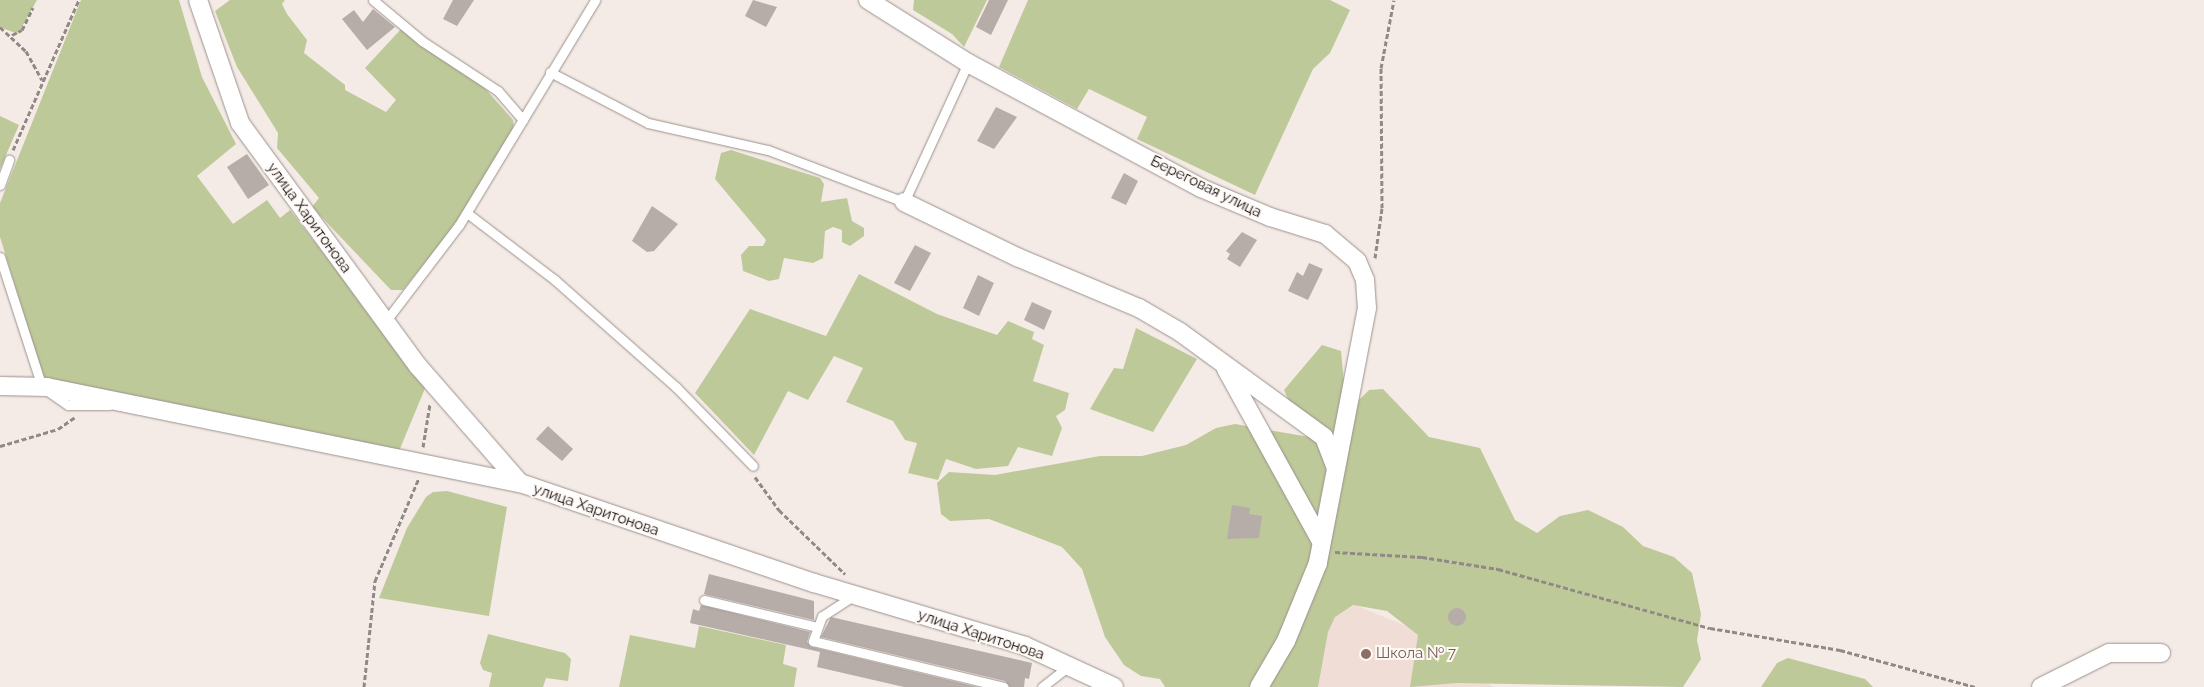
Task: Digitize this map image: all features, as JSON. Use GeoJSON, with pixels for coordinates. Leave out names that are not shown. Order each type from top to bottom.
{"type":"FeatureCollection","features":[{"type":"Feature","properties":{"kind":"street","name":"улица Харитонова"},"geometry":{"type":"LineString","coordinates":[[198,0],[240,123],[385,322],[436,386],[520,483],[855,595],[1025,646],[1114,687]]}},
{"type":"Feature","properties":{"kind":"street","name":"Береговая улица"},"geometry":{"type":"LineString","coordinates":[[868,0],[968,64],[1201,188],[1270,218],[1324,234],[1351,253],[1365,280],[1367,308],[1320,547],[1286,641],[1259,687]]}},
{"type":"Feature","properties":{"kind":"street"},"geometry":{"type":"LineString","coordinates":[[904,202],[1017,257],[1139,308],[1224,365],[1324,437],[1334,453],[1336,471]]}},
{"type":"Feature","properties":{"kind":"street"},"geometry":{"type":"LineString","coordinates":[[1224,365],[1320,547]]}},
{"type":"Feature","properties":{"kind":"street"},"geometry":{"type":"LineString","coordinates":[[0,386],[42,387],[119,404],[422,462],[520,483]]}},
{"type":"Feature","properties":{"kind":"street"},"geometry":{"type":"LineString","coordinates":[[2041,687],[2109,653],[2160,653]]}},
{"type":"Feature","properties":{"kind":"lane"},"geometry":{"type":"LineString","coordinates":[[373,0],[422,41],[498,91],[523,120]]}},
{"type":"Feature","properties":{"kind":"lane"},"geometry":{"type":"LineString","coordinates":[[385,322],[467,213],[595,0]]}},
{"type":"Feature","properties":{"kind":"lane"},"geometry":{"type":"LineString","coordinates":[[550,72],[648,123],[768,150],[904,202],[968,64]]}},
{"type":"Feature","properties":{"kind":"lane"},"geometry":{"type":"LineString","coordinates":[[0,185],[9,160]]}},
{"type":"Feature","properties":{"kind":"lane"},"geometry":{"type":"LineString","coordinates":[[467,213],[555,280],[676,387],[753,466]]}},
{"type":"Feature","properties":{"kind":"lane"},"geometry":{"type":"LineString","coordinates":[[0,257],[42,387],[68,405],[91,408],[119,404]]}},
{"type":"Feature","properties":{"kind":"lane"},"geometry":{"type":"LineString","coordinates":[[855,595],[827,611],[817,627],[813,641],[1004,687]]}},
{"type":"Feature","properties":{"kind":"lane"},"geometry":{"type":"LineString","coordinates":[[704,600],[817,627]]}},
{"type":"Feature","properties":{"kind":"lane"},"geometry":{"type":"LineString","coordinates":[[1042,687],[1069,666]]}},
{"type":"Feature","properties":{"kind":"path"},"geometry":{"type":"LineString","coordinates":[[9,160],[79,0]]}},
{"type":"Feature","properties":{"kind":"path"},"geometry":{"type":"LineString","coordinates":[[1373,266],[1382,208],[1381,68],[1394,0]]}},
{"type":"Feature","properties":{"kind":"path"},"geometry":{"type":"LineString","coordinates":[[12,35],[22,30],[33,7]]}},
{"type":"Feature","properties":{"kind":"path"},"geometry":{"type":"LineString","coordinates":[[0,27],[12,35],[42,81]]}},
{"type":"Feature","properties":{"kind":"path"},"geometry":{"type":"LineString","coordinates":[[364,687],[375,581],[413,498],[422,462],[427,414],[436,386]]}},
{"type":"Feature","properties":{"kind":"path"},"geometry":{"type":"LineString","coordinates":[[0,446],[58,429],[91,408]]}},
{"type":"Feature","properties":{"kind":"path"},"geometry":{"type":"LineString","coordinates":[[753,466],[771,501],[844,573],[855,595]]}},
{"type":"Feature","properties":{"kind":"path"},"geometry":{"type":"LineString","coordinates":[[1320,547],[1422,557],[1498,569],[1710,628],[1840,650],[1975,687]]}},
{"type":"Feature","properties":{"kind":"shaded area","name":"Школа № 7"},"geometry":{"type":"Polygon","coordinates":[[[1331,595],[1423,633],[1493,687],[1307,687],[1331,595]]]}},
{"type":"Feature","properties":{"kind":"green space"},"geometry":{"type":"Polygon","coordinates":[[[0,0],[37,0],[18,34],[0,27],[0,0]]]}},
{"type":"Feature","properties":{"kind":"green space"},"geometry":{"type":"Polygon","coordinates":[[[81,0],[179,0],[202,77],[236,144],[197,176],[233,224],[267,200],[280,218],[290,210],[426,386],[399,451],[52,384],[43,376],[0,237],[0,203],[81,0]]]}},
{"type":"Feature","properties":{"kind":"green space"},"geometry":{"type":"Polygon","coordinates":[[[230,0],[285,0],[282,4],[287,14],[307,40],[304,53],[345,85],[345,90],[386,112],[396,100],[365,68],[402,28],[482,85],[513,120],[514,128],[456,224],[403,290],[391,290],[312,207],[319,198],[277,148],[278,133],[237,67],[215,11],[230,0]]]}},
{"type":"Feature","properties":{"kind":"green space"},"geometry":{"type":"Polygon","coordinates":[[[914,0],[987,0],[964,47],[952,34],[913,10],[914,0]]]}},
{"type":"Feature","properties":{"kind":"green space"},"geometry":{"type":"Polygon","coordinates":[[[1028,0],[1330,0],[1350,10],[1330,53],[1313,69],[1255,195],[1137,139],[1147,117],[1089,89],[1077,109],[999,67],[1028,0]]]}},
{"type":"Feature","properties":{"kind":"green space"},"geometry":{"type":"Polygon","coordinates":[[[0,116],[19,125],[0,169],[0,116]]]}},
{"type":"Feature","properties":{"kind":"green space"},"geometry":{"type":"Polygon","coordinates":[[[731,150],[820,178],[824,184],[821,202],[847,198],[852,221],[864,228],[864,236],[850,246],[842,242],[842,230],[833,227],[825,231],[823,258],[813,263],[784,258],[779,279],[769,281],[743,271],[741,255],[749,246],[763,246],[766,240],[715,179],[721,153],[731,150]]]}},
{"type":"Feature","properties":{"kind":"green space"},"geometry":{"type":"Polygon","coordinates":[[[859,274],[937,314],[997,335],[1008,321],[1034,332],[1032,339],[1044,345],[1033,381],[1069,393],[1065,410],[1056,416],[1062,428],[1052,456],[1018,447],[1008,466],[976,469],[946,459],[938,480],[908,473],[917,443],[905,440],[893,421],[846,402],[863,368],[834,356],[808,400],[788,391],[754,455],[695,393],[750,309],[826,336],[859,274]]]}},
{"type":"Feature","properties":{"kind":"green space"},"geometry":{"type":"Polygon","coordinates":[[[1136,328],[1197,359],[1153,432],[1090,409],[1114,368],[1123,369],[1136,328]]]}},
{"type":"Feature","properties":{"kind":"green space"},"geometry":{"type":"Polygon","coordinates":[[[1322,345],[1341,351],[1344,383],[1356,403],[1369,390],[1383,389],[1429,437],[1480,448],[1515,520],[1537,533],[1560,516],[1588,510],[1623,527],[1643,546],[1674,557],[1692,573],[1701,614],[1697,640],[1701,659],[1683,687],[1457,683],[1410,687],[1418,635],[1387,611],[1353,605],[1335,617],[1328,632],[1318,687],[1165,687],[1160,679],[1141,676],[1124,665],[1105,637],[1082,569],[1062,547],[989,519],[950,521],[941,514],[937,483],[949,472],[995,475],[1100,456],[1142,456],[1186,445],[1216,428],[1235,424],[1315,438],[1295,415],[1284,390],[1322,345]]]}},
{"type":"Feature","properties":{"kind":"green space"},"geometry":{"type":"Polygon","coordinates":[[[447,491],[507,507],[489,616],[379,598],[407,528],[426,497],[433,492],[447,491]]]}},
{"type":"Feature","properties":{"kind":"green space"},"geometry":{"type":"Polygon","coordinates":[[[699,626],[786,645],[783,664],[797,668],[794,687],[619,687],[630,635],[695,648],[699,626]]]}},
{"type":"Feature","properties":{"kind":"green space"},"geometry":{"type":"Polygon","coordinates":[[[488,634],[565,653],[571,659],[568,681],[546,678],[543,687],[489,687],[492,673],[483,670],[480,663],[488,634]]]}},
{"type":"Feature","properties":{"kind":"green space"},"geometry":{"type":"Polygon","coordinates":[[[1788,658],[1865,679],[1873,687],[1761,687],[1777,663],[1788,658]]]}},
{"type":"Feature","properties":{"kind":"building"},"geometry":{"type":"Polygon","coordinates":[[[453,0],[474,0],[457,26],[443,19],[453,0]]]}},
{"type":"Feature","properties":{"kind":"building"},"geometry":{"type":"Polygon","coordinates":[[[753,0],[777,7],[766,27],[745,16],[753,0]]]}},
{"type":"Feature","properties":{"kind":"building"},"geometry":{"type":"Polygon","coordinates":[[[989,0],[1008,0],[991,35],[976,27],[989,0]]]}},
{"type":"Feature","properties":{"kind":"building"},"geometry":{"type":"Polygon","coordinates":[[[373,9],[395,27],[367,50],[342,19],[354,10],[363,22],[373,9]]]}},
{"type":"Feature","properties":{"kind":"building"},"geometry":{"type":"Polygon","coordinates":[[[996,107],[1017,117],[994,149],[977,141],[996,107]]]}},
{"type":"Feature","properties":{"kind":"building"},"geometry":{"type":"Polygon","coordinates":[[[247,154],[269,185],[248,199],[227,167],[247,154]]]}},
{"type":"Feature","properties":{"kind":"building"},"geometry":{"type":"Polygon","coordinates":[[[1124,173],[1138,181],[1126,205],[1111,198],[1124,173]]]}},
{"type":"Feature","properties":{"kind":"building"},"geometry":{"type":"Polygon","coordinates":[[[652,206],[678,224],[654,251],[647,252],[632,241],[652,206]]]}},
{"type":"Feature","properties":{"kind":"building"},"geometry":{"type":"Polygon","coordinates":[[[1242,232],[1257,240],[1240,267],[1227,259],[1230,254],[1226,251],[1242,232]]]}},
{"type":"Feature","properties":{"kind":"building"},"geometry":{"type":"Polygon","coordinates":[[[915,245],[931,253],[910,291],[894,283],[915,245]]]}},
{"type":"Feature","properties":{"kind":"building"},"geometry":{"type":"Polygon","coordinates":[[[1309,263],[1323,269],[1308,300],[1288,291],[1297,272],[1303,276],[1309,263]]]}},
{"type":"Feature","properties":{"kind":"building"},"geometry":{"type":"Polygon","coordinates":[[[978,275],[994,283],[979,316],[963,308],[978,275]]]}},
{"type":"Feature","properties":{"kind":"building"},"geometry":{"type":"Polygon","coordinates":[[[1032,302],[1052,311],[1044,330],[1024,320],[1032,302]]]}},
{"type":"Feature","properties":{"kind":"building"},"geometry":{"type":"Polygon","coordinates":[[[548,426],[573,449],[562,461],[536,439],[548,426]]]}},
{"type":"Feature","properties":{"kind":"building"},"geometry":{"type":"Polygon","coordinates":[[[1232,505],[1250,508],[1249,514],[1262,516],[1259,538],[1227,539],[1232,505]]]}},
{"type":"Feature","properties":{"kind":"building"},"geometry":{"type":"Polygon","coordinates":[[[709,574],[814,601],[814,620],[704,594],[709,574]]]}},
{"type":"Feature","properties":{"kind":"building"},"geometry":{"type":"Polygon","coordinates":[[[701,605],[810,632],[807,642],[812,647],[977,687],[904,687],[817,667],[820,652],[690,623],[693,609],[699,611],[701,605]]]}},
{"type":"Feature","properties":{"kind":"building"},"geometry":{"type":"Polygon","coordinates":[[[1457,608],[1463,611],[1466,617],[1463,623],[1457,626],[1451,623],[1448,617],[1451,611],[1457,608]]]}},
{"type":"Feature","properties":{"kind":"building"},"geometry":{"type":"Polygon","coordinates":[[[831,617],[1032,663],[1029,679],[1025,678],[1024,687],[1010,687],[1005,681],[821,637],[831,617]]]}},
{"type":"Feature","properties":{"kind":"place","name":"Школа № 7"},"geometry":{"type":"Point","coordinates":[1366,654]}}]}
